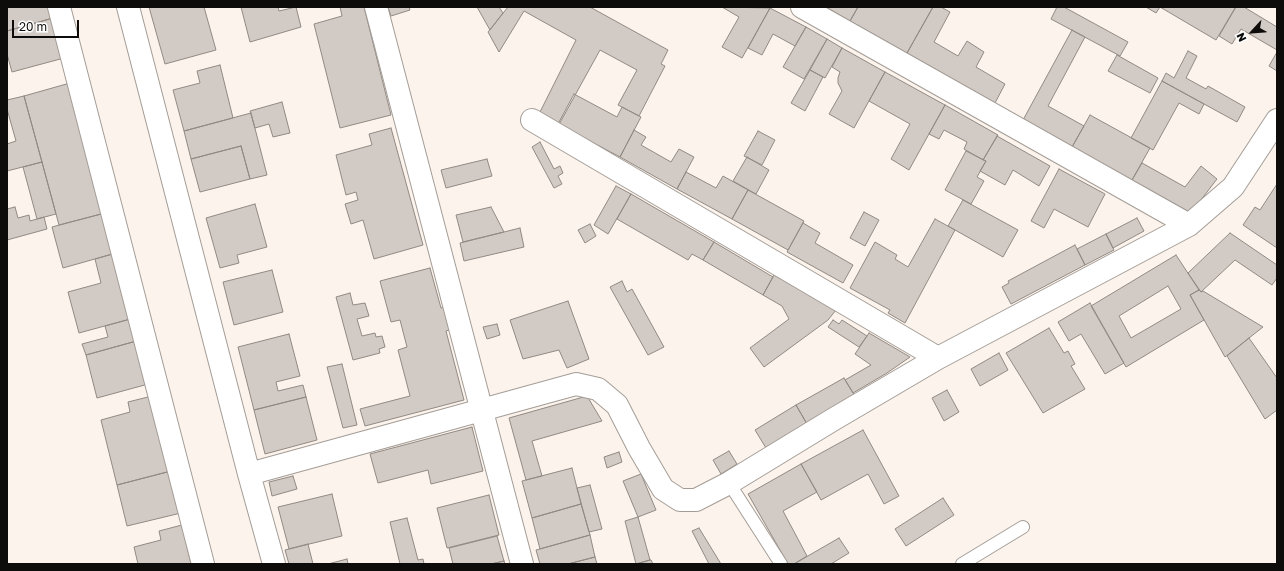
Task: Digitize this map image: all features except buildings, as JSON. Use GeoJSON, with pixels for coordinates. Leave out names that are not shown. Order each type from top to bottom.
{"type":"FeatureCollection","features":[{"type":"Feature","properties":{"kind":"street"},"geometry":{"type":"LineString","coordinates":[[59,7],[203,564]]}},
{"type":"Feature","properties":{"kind":"street"},"geometry":{"type":"LineString","coordinates":[[128,7],[249,474],[274,564]]}},
{"type":"Feature","properties":{"kind":"street"},"geometry":{"type":"LineString","coordinates":[[376,7],[522,564]]}},
{"type":"Feature","properties":{"kind":"street"},"geometry":{"type":"LineString","coordinates":[[802,7],[1189,225]]}},
{"type":"Feature","properties":{"kind":"street"},"geometry":{"type":"LineString","coordinates":[[532,120],[938,358]]}},
{"type":"Feature","properties":{"kind":"street"},"geometry":{"type":"LineString","coordinates":[[249,474],[576,384],[598,389],[617,405],[639,448],[663,489],[680,500],[696,500],[729,483],[938,358],[1189,225],[1233,187],[1277,120]]}},
{"type":"Feature","properties":{"kind":"lane"},"geometry":{"type":"LineString","coordinates":[[729,483],[781,564]]}},
{"type":"Feature","properties":{"kind":"lane"},"geometry":{"type":"LineString","coordinates":[[962,564],[1023,527]]}}]}
